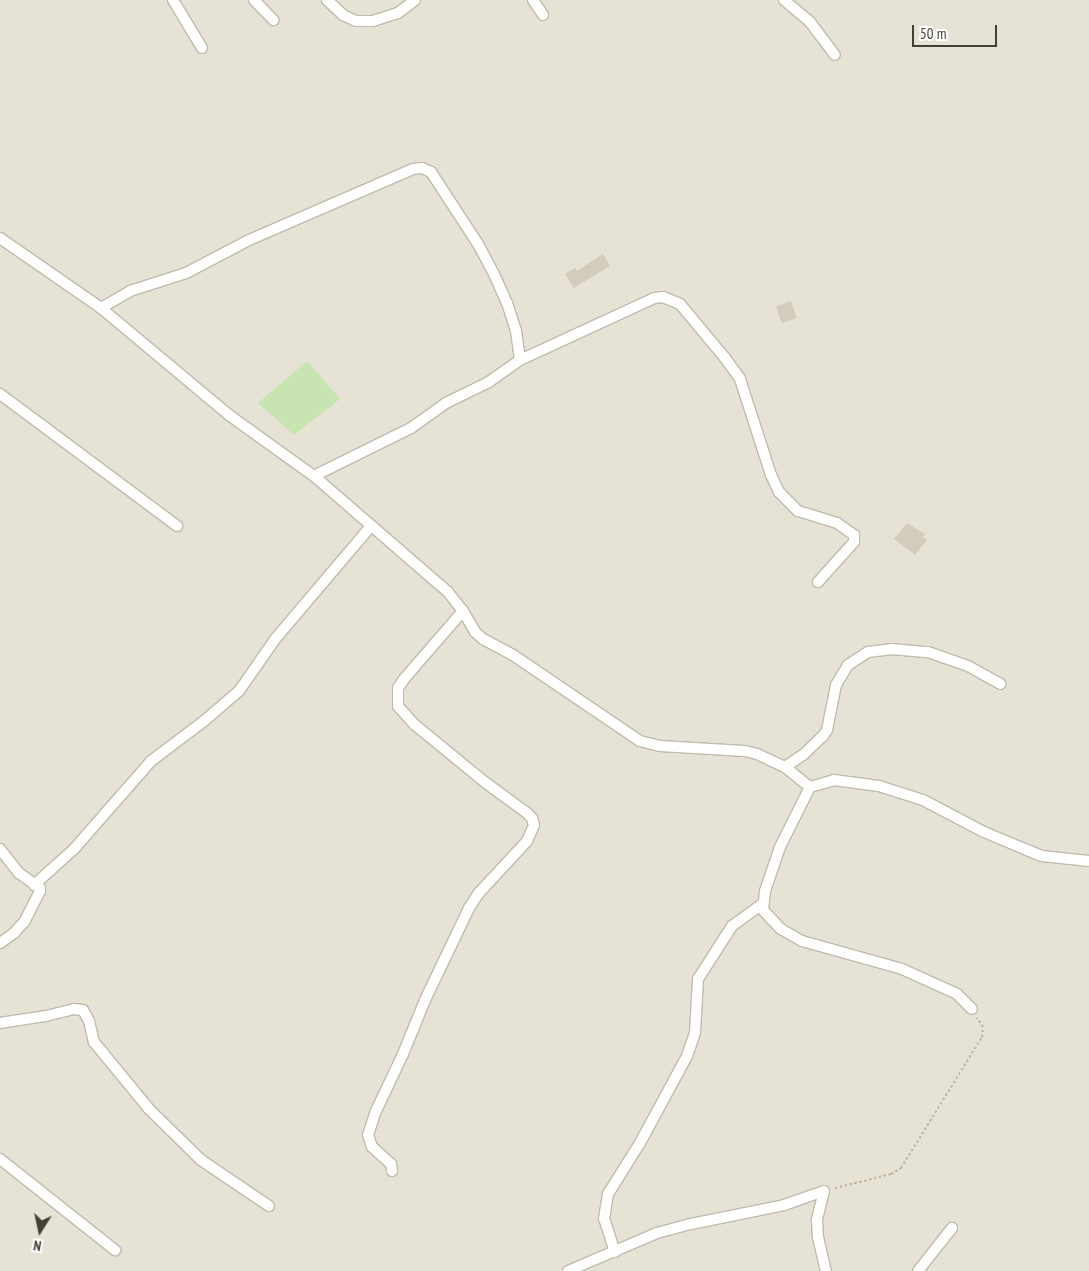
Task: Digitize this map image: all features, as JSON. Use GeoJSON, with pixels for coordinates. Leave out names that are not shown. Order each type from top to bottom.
{"type":"FeatureCollection","features":[{"type":"Feature","properties":{"kind":"street"},"geometry":{"type":"LineString","coordinates":[[173,0],[202,48]]}},
{"type":"Feature","properties":{"kind":"street"},"geometry":{"type":"LineString","coordinates":[[254,0],[273,20]]}},
{"type":"Feature","properties":{"kind":"street"},"geometry":{"type":"LineString","coordinates":[[327,0],[343,15],[356,21],[372,21],[398,13],[415,0]]}},
{"type":"Feature","properties":{"kind":"street"},"geometry":{"type":"LineString","coordinates":[[533,0],[543,15]]}},
{"type":"Feature","properties":{"kind":"street"},"geometry":{"type":"LineString","coordinates":[[784,0],[810,22],[835,55]]}},
{"type":"Feature","properties":{"kind":"street"},"geometry":{"type":"LineString","coordinates":[[101,308],[130,291],[186,274],[249,240],[413,169],[422,168],[430,172],[478,244],[494,274],[510,312],[520,360]]}},
{"type":"Feature","properties":{"kind":"street"},"geometry":{"type":"LineString","coordinates":[[0,238],[101,308],[229,415],[314,476],[370,527],[448,592],[463,611],[475,632],[483,639],[520,660],[640,741],[660,746],[745,751],[785,767],[810,787]]}},
{"type":"Feature","properties":{"kind":"street"},"geometry":{"type":"LineString","coordinates":[[314,476],[411,428],[446,403],[489,382],[520,360],[654,298],[664,297],[680,304],[725,358],[740,380],[771,475],[779,492],[798,512],[837,523],[854,535],[854,542],[818,582]]}},
{"type":"Feature","properties":{"kind":"street"},"geometry":{"type":"LineString","coordinates":[[0,394],[177,526]]}},
{"type":"Feature","properties":{"kind":"street"},"geometry":{"type":"LineString","coordinates":[[34,884],[74,849],[151,761],[204,721],[239,690],[276,638],[370,527]]}},
{"type":"Feature","properties":{"kind":"street"},"geometry":{"type":"LineString","coordinates":[[392,1170],[391,1164],[372,1147],[368,1135],[376,1111],[403,1054],[425,1000],[469,908],[478,894],[527,842],[534,824],[527,813],[486,783],[414,724],[398,706],[398,688],[404,679],[463,611]]}},
{"type":"Feature","properties":{"kind":"street"},"geometry":{"type":"LineString","coordinates":[[785,767],[803,755],[823,736],[827,730],[836,685],[848,665],[868,652],[891,649],[928,652],[968,666],[1000,684]]}},
{"type":"Feature","properties":{"kind":"street"},"geometry":{"type":"LineString","coordinates":[[615,1252],[604,1219],[608,1194],[640,1143],[687,1056],[695,1033],[698,980],[732,926],[762,904],[780,847],[810,787],[834,780],[879,786],[922,800],[984,832],[1042,856],[1089,861]]}},
{"type":"Feature","properties":{"kind":"street"},"geometry":{"type":"LineString","coordinates":[[0,849],[19,873],[40,888],[40,895],[24,922],[14,933],[0,943]]}},
{"type":"Feature","properties":{"kind":"street"},"geometry":{"type":"LineString","coordinates":[[762,904],[767,916],[781,929],[802,941],[902,969],[957,994],[972,1009]]}},
{"type":"Feature","properties":{"kind":"street"},"geometry":{"type":"LineString","coordinates":[[0,1023],[46,1016],[74,1009],[83,1010],[89,1021],[94,1042],[149,1109],[202,1160],[269,1206]]}},
{"type":"Feature","properties":{"kind":"street"},"geometry":{"type":"LineString","coordinates":[[0,1159],[115,1250]]}},
{"type":"Feature","properties":{"kind":"street"},"geometry":{"type":"LineString","coordinates":[[568,1271],[657,1233],[784,1205],[824,1191]]}},
{"type":"Feature","properties":{"kind":"street"},"geometry":{"type":"LineString","coordinates":[[824,1191],[817,1220],[818,1237],[826,1271]]}},
{"type":"Feature","properties":{"kind":"street"},"geometry":{"type":"LineString","coordinates":[[918,1271],[952,1228]]}},
{"type":"Feature","properties":{"kind":"path"},"geometry":{"type":"LineString","coordinates":[[824,1191],[892,1174],[901,1168],[982,1037],[983,1028],[972,1009]]}},
{"type":"Feature","properties":{"kind":"shaded area"},"geometry":{"type":"Polygon","coordinates":[[[0,0],[1089,0],[1089,1271],[0,1271],[0,0]]]}},
{"type":"Feature","properties":{"kind":"green space"},"geometry":{"type":"Polygon","coordinates":[[[307,361],[340,399],[294,435],[258,403],[307,361]]]}},
{"type":"Feature","properties":{"kind":"building"},"geometry":{"type":"Polygon","coordinates":[[[603,254],[610,266],[574,288],[565,274],[575,268],[577,271],[603,254]]]}},
{"type":"Feature","properties":{"kind":"building"},"geometry":{"type":"Polygon","coordinates":[[[791,301],[797,318],[782,323],[776,306],[791,301]]]}},
{"type":"Feature","properties":{"kind":"building"},"geometry":{"type":"Polygon","coordinates":[[[907,523],[925,534],[923,537],[927,540],[915,555],[894,539],[907,523]]]}}]}
